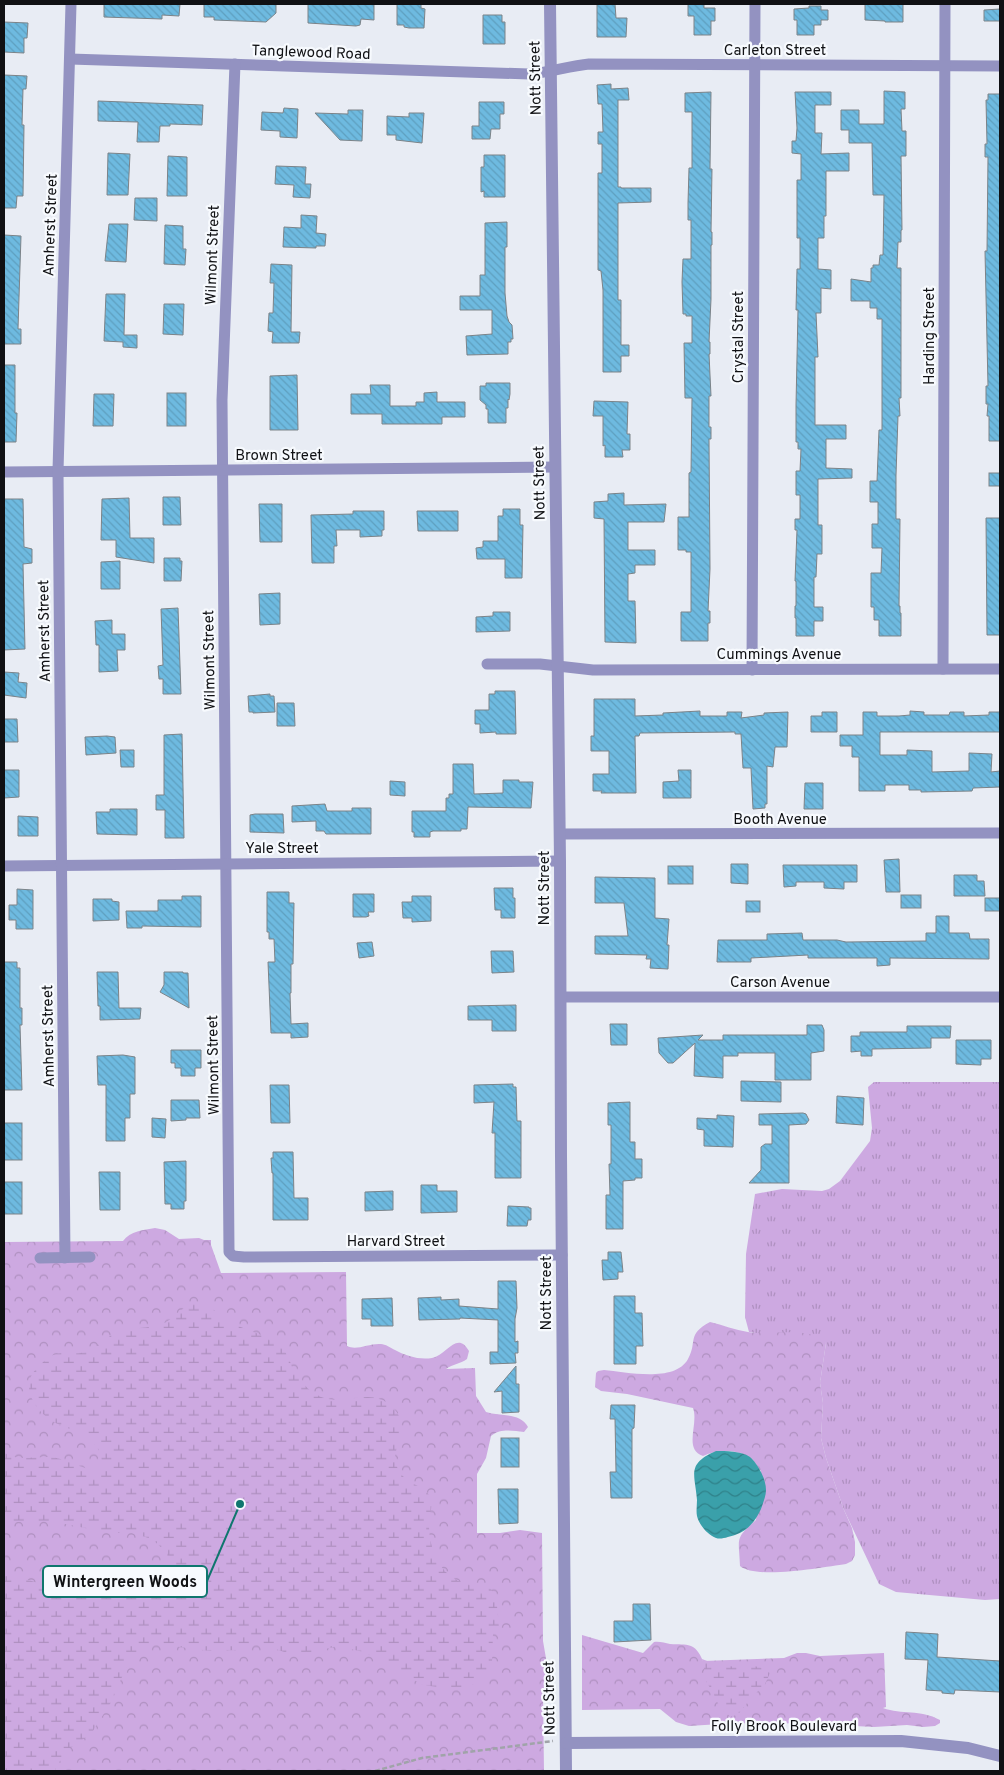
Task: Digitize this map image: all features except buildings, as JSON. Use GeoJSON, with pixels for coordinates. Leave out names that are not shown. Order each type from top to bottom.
{"type":"FeatureCollection","features":[{"type":"Feature","properties":{"kind":"street","name":"Amherst Street"},"geometry":{"type":"LineString","coordinates":[[65,1258],[58,471],[71,4]]}},
{"type":"Feature","properties":{"kind":"street","name":"Nott Street"},"geometry":{"type":"LineString","coordinates":[[550,4],[560,834],[566,1771]]}},
{"type":"Feature","properties":{"kind":"street","name":"Crystal Street"},"geometry":{"type":"LineString","coordinates":[[752,670],[755,4]]}},
{"type":"Feature","properties":{"kind":"street","name":"Harding Street"},"geometry":{"type":"LineString","coordinates":[[943,669],[945,4]]}},
{"type":"Feature","properties":{"kind":"street","name":"Tanglewood Road"},"geometry":{"type":"LineString","coordinates":[[70,59],[529,74],[551,71]]}},
{"type":"Feature","properties":{"kind":"street","name":"Wilmont Street"},"geometry":{"type":"LineString","coordinates":[[231,1256],[229,1252],[222,470],[223,362],[235,64]]}},
{"type":"Feature","properties":{"kind":"street","name":"Carleton Street"},"geometry":{"type":"LineString","coordinates":[[551,71],[589,64],[1000,66]]}},
{"type":"Feature","properties":{"kind":"street","name":"Brown Street"},"geometry":{"type":"LineString","coordinates":[[4,472],[555,468]]}},
{"type":"Feature","properties":{"kind":"street","name":"Cummings Avenue"},"geometry":{"type":"LineString","coordinates":[[487,664],[536,664],[593,670],[1000,669]]}},
{"type":"Feature","properties":{"kind":"street","name":"Booth Avenue"},"geometry":{"type":"LineString","coordinates":[[560,834],[1000,833]]}},
{"type":"Feature","properties":{"kind":"street","name":"Yale Street"},"geometry":{"type":"LineString","coordinates":[[4,866],[560,861]]}},
{"type":"Feature","properties":{"kind":"street","name":"Carson Avenue"},"geometry":{"type":"LineString","coordinates":[[561,997],[1000,997]]}},
{"type":"Feature","properties":{"kind":"street","name":"Harvard Street"},"geometry":{"type":"LineString","coordinates":[[231,1256],[562,1255]]}},
{"type":"Feature","properties":{"kind":"street"},"geometry":{"type":"LineString","coordinates":[[40,1258],[90,1257]]}},
{"type":"Feature","properties":{"kind":"street","name":"Folly Brook Boulevard"},"geometry":{"type":"LineString","coordinates":[[566,1743],[901,1741],[968,1748],[1000,1756]]}},
{"type":"Feature","properties":{"kind":"path"},"geometry":{"type":"LineString","coordinates":[[375,1771],[422,1758],[548,1741]]}},
{"type":"Feature","properties":{"kind":"green space"},"geometry":{"type":"Polygon","coordinates":[[[874,1082],[1000,1082],[1000,1599],[985,1600],[896,1592],[879,1584],[844,1510],[821,1438],[823,1403],[820,1383],[826,1343],[749,1332],[745,1317],[746,1254],[755,1194],[782,1189],[822,1191],[829,1189],[840,1181],[870,1141],[872,1128],[868,1087],[874,1082]]]}},
{"type":"Feature","properties":{"kind":"green space"},"geometry":{"type":"Polygon","coordinates":[[[155,1228],[165,1230],[179,1239],[199,1238],[211,1240],[221,1273],[346,1272],[347,1346],[355,1348],[383,1344],[408,1356],[432,1358],[456,1343],[465,1345],[469,1351],[467,1359],[446,1369],[475,1368],[476,1396],[486,1412],[515,1417],[525,1422],[528,1427],[524,1432],[503,1431],[491,1436],[486,1458],[477,1474],[477,1533],[500,1533],[520,1530],[542,1533],[543,1641],[548,1670],[543,1697],[544,1771],[4,1771],[4,1242],[123,1241],[133,1233],[155,1228]]]}},
{"type":"Feature","properties":{"kind":"green space"},"geometry":{"type":"Polygon","coordinates":[[[194,1303],[206,1305],[230,1322],[274,1342],[286,1353],[294,1371],[303,1383],[317,1395],[337,1400],[376,1398],[386,1402],[395,1410],[401,1422],[401,1428],[395,1463],[405,1478],[424,1489],[430,1497],[430,1539],[438,1562],[453,1578],[463,1583],[474,1585],[487,1584],[496,1596],[499,1626],[493,1634],[492,1662],[481,1679],[470,1686],[452,1689],[423,1685],[364,1652],[337,1646],[302,1655],[287,1653],[264,1645],[254,1645],[238,1650],[210,1651],[151,1643],[136,1653],[130,1661],[110,1704],[93,1731],[67,1752],[55,1771],[4,1771],[4,1574],[49,1585],[83,1579],[130,1580],[152,1575],[168,1559],[167,1553],[152,1539],[132,1533],[109,1533],[51,1521],[10,1522],[4,1518],[4,1452],[20,1458],[55,1458],[97,1471],[102,1461],[96,1446],[88,1438],[56,1423],[39,1410],[29,1391],[31,1376],[41,1364],[53,1355],[86,1352],[119,1331],[160,1325],[185,1307],[194,1303]]]}},
{"type":"Feature","properties":{"kind":"green space"},"geometry":{"type":"Polygon","coordinates":[[[710,1322],[748,1332],[811,1334],[826,1343],[820,1383],[823,1403],[821,1438],[826,1458],[852,1528],[855,1555],[852,1561],[846,1564],[822,1568],[775,1572],[748,1570],[740,1566],[739,1540],[744,1531],[756,1520],[761,1471],[750,1457],[731,1451],[714,1452],[703,1456],[697,1453],[693,1442],[693,1408],[627,1394],[601,1391],[595,1387],[596,1373],[598,1371],[662,1374],[682,1366],[691,1353],[695,1335],[710,1322]]]}},
{"type":"Feature","properties":{"kind":"green space"},"geometry":{"type":"Polygon","coordinates":[[[582,1635],[643,1653],[654,1642],[686,1645],[697,1650],[703,1661],[784,1658],[797,1653],[820,1656],[884,1653],[886,1707],[883,1708],[925,1714],[940,1720],[940,1723],[935,1726],[923,1727],[907,1725],[874,1727],[797,1723],[736,1723],[689,1726],[676,1722],[660,1709],[582,1710],[582,1635]]]}},
{"type":"Feature","properties":{"kind":"green space"},"geometry":{"type":"Polygon","coordinates":[[[702,1659],[723,1666],[760,1668],[770,1673],[765,1684],[739,1713],[732,1717],[725,1713],[715,1699],[707,1683],[702,1659]]]}},
{"type":"Feature","properties":{"kind":"water"},"geometry":{"type":"Polygon","coordinates":[[[716,1451],[738,1452],[750,1457],[761,1472],[766,1490],[761,1509],[751,1525],[740,1533],[721,1539],[713,1537],[707,1532],[698,1519],[694,1476],[696,1465],[700,1460],[716,1451]]]}},
{"type":"Feature","properties":{"kind":"place","name":"Wintergreen Woods"},"geometry":{"type":"Point","coordinates":[240,1504]}}]}
